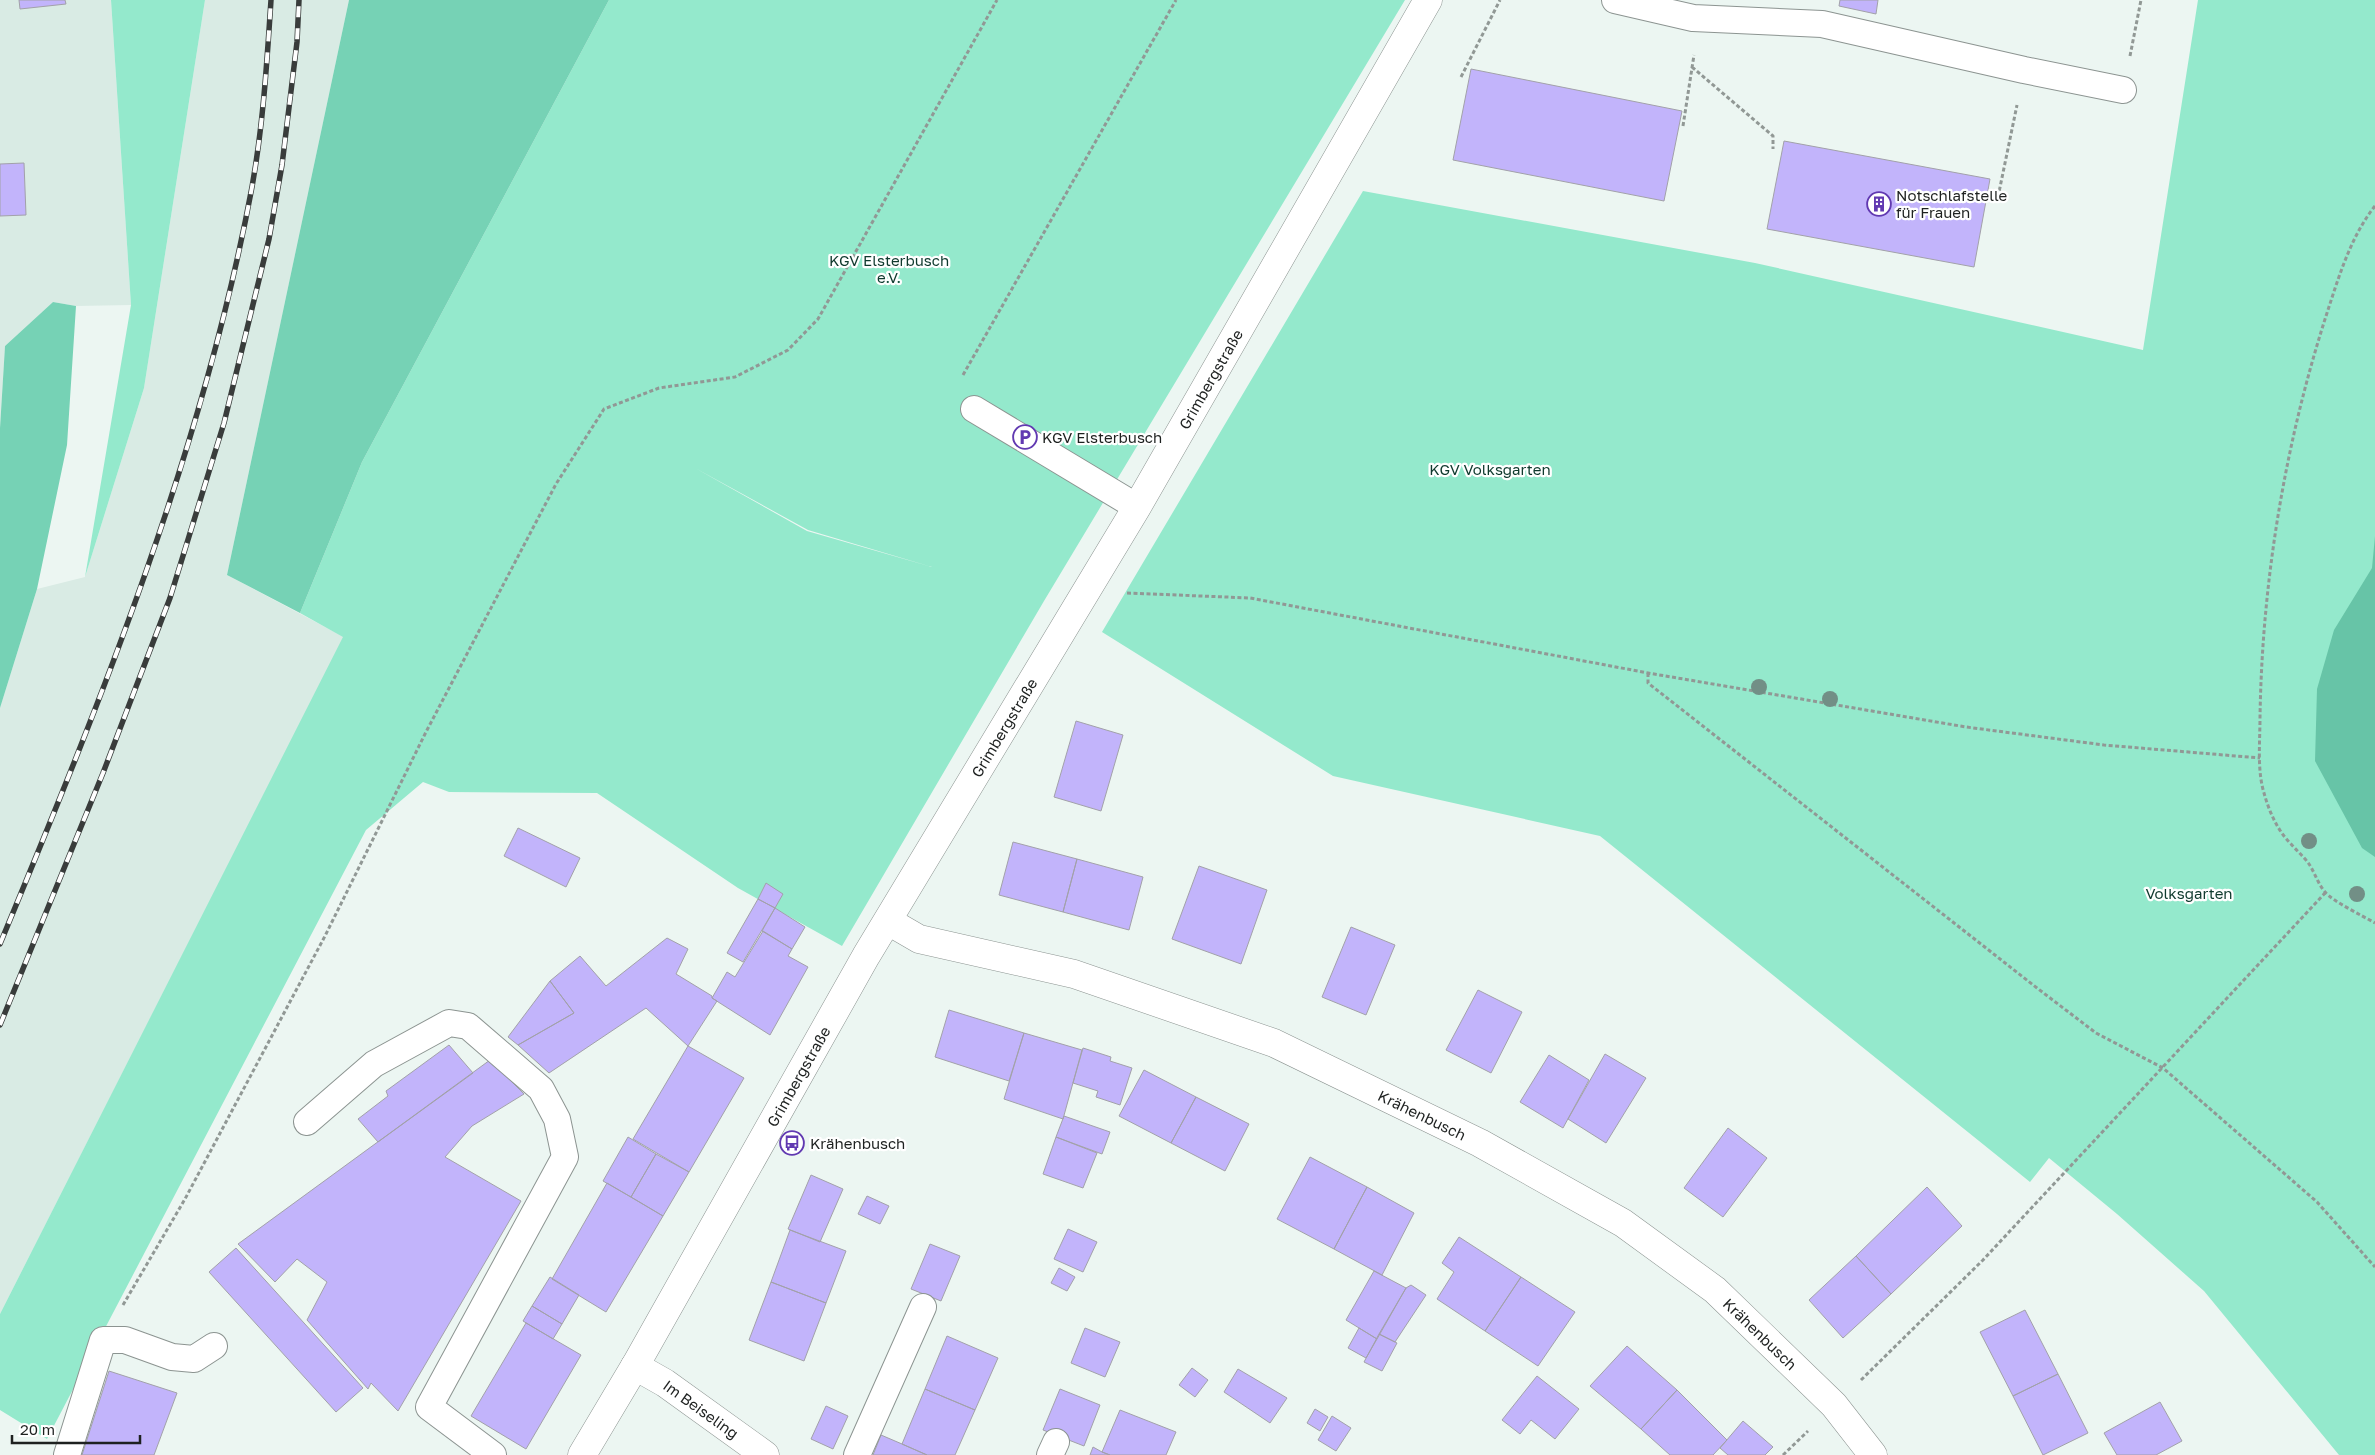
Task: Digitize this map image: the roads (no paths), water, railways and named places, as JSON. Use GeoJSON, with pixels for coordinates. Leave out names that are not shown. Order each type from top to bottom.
{"type":"FeatureCollection","features":[{"type":"Feature","properties":{"kind":"street","name":"Grimbergstraße"},"geometry":{"type":"LineString","coordinates":[[582,1455],[635,1366],[888,921],[1137,507],[1428,0]]}},
{"type":"Feature","properties":{"kind":"street","name":"Krähenbusch"},"geometry":{"type":"LineString","coordinates":[[888,921],[919,939],[1074,974],[1274,1043],[1480,1143],[1623,1223],[1716,1290],[1834,1405],[1874,1455]]}},
{"type":"Feature","properties":{"kind":"street","name":"Im Beiseling"},"geometry":{"type":"LineString","coordinates":[[635,1366],[665,1383],[765,1455]]}},
{"type":"Feature","properties":{"kind":"lane"},"geometry":{"type":"LineString","coordinates":[[1616,0],[1700,18],[1822,24],[2024,70],[2123,90]]}},
{"type":"Feature","properties":{"kind":"lane"},"geometry":{"type":"LineString","coordinates":[[974,409],[1137,507]]}},
{"type":"Feature","properties":{"kind":"lane"},"geometry":{"type":"LineString","coordinates":[[307,1122],[374,1064],[448,1023],[468,1026],[542,1089],[557,1119],[565,1157],[429,1407],[493,1455]]}},
{"type":"Feature","properties":{"kind":"lane"},"geometry":{"type":"LineString","coordinates":[[858,1455],[923,1307]]}},
{"type":"Feature","properties":{"kind":"lane"},"geometry":{"type":"LineString","coordinates":[[67,1455],[103,1340],[125,1340],[172,1357],[194,1359],[214,1346]]}},
{"type":"Feature","properties":{"kind":"railway"},"geometry":{"type":"LineString","coordinates":[[0,944],[112,666],[178,477],[206,382],[231,285],[256,164],[262,117],[271,0]]}},
{"type":"Feature","properties":{"kind":"railway"},"geometry":{"type":"LineString","coordinates":[[0,1025],[103,773],[170,598],[224,423],[269,239],[282,165],[297,42],[299,0]]}},
{"type":"Feature","properties":{"kind":"place","name":"Notschlafstelle für Frauen"},"geometry":{"type":"Point","coordinates":[1879,204]}},
{"type":"Feature","properties":{"kind":"place","name":"KGV Elsterbusch"},"geometry":{"type":"Point","coordinates":[1025,437]}},
{"type":"Feature","properties":{"kind":"place","name":"Krähenbusch"},"geometry":{"type":"Point","coordinates":[792,1143]}},
{"type":"Feature","properties":{"kind":"park label","name":"KGV Elsterbusch e.V."},"geometry":{"type":"Point","coordinates":[889,268]}},
{"type":"Feature","properties":{"kind":"park label","name":"KGV Volksgarten"},"geometry":{"type":"Point","coordinates":[1490,469]}},
{"type":"Feature","properties":{"kind":"park label","name":"Volksgarten"},"geometry":{"type":"Point","coordinates":[2189,893]}}]}
